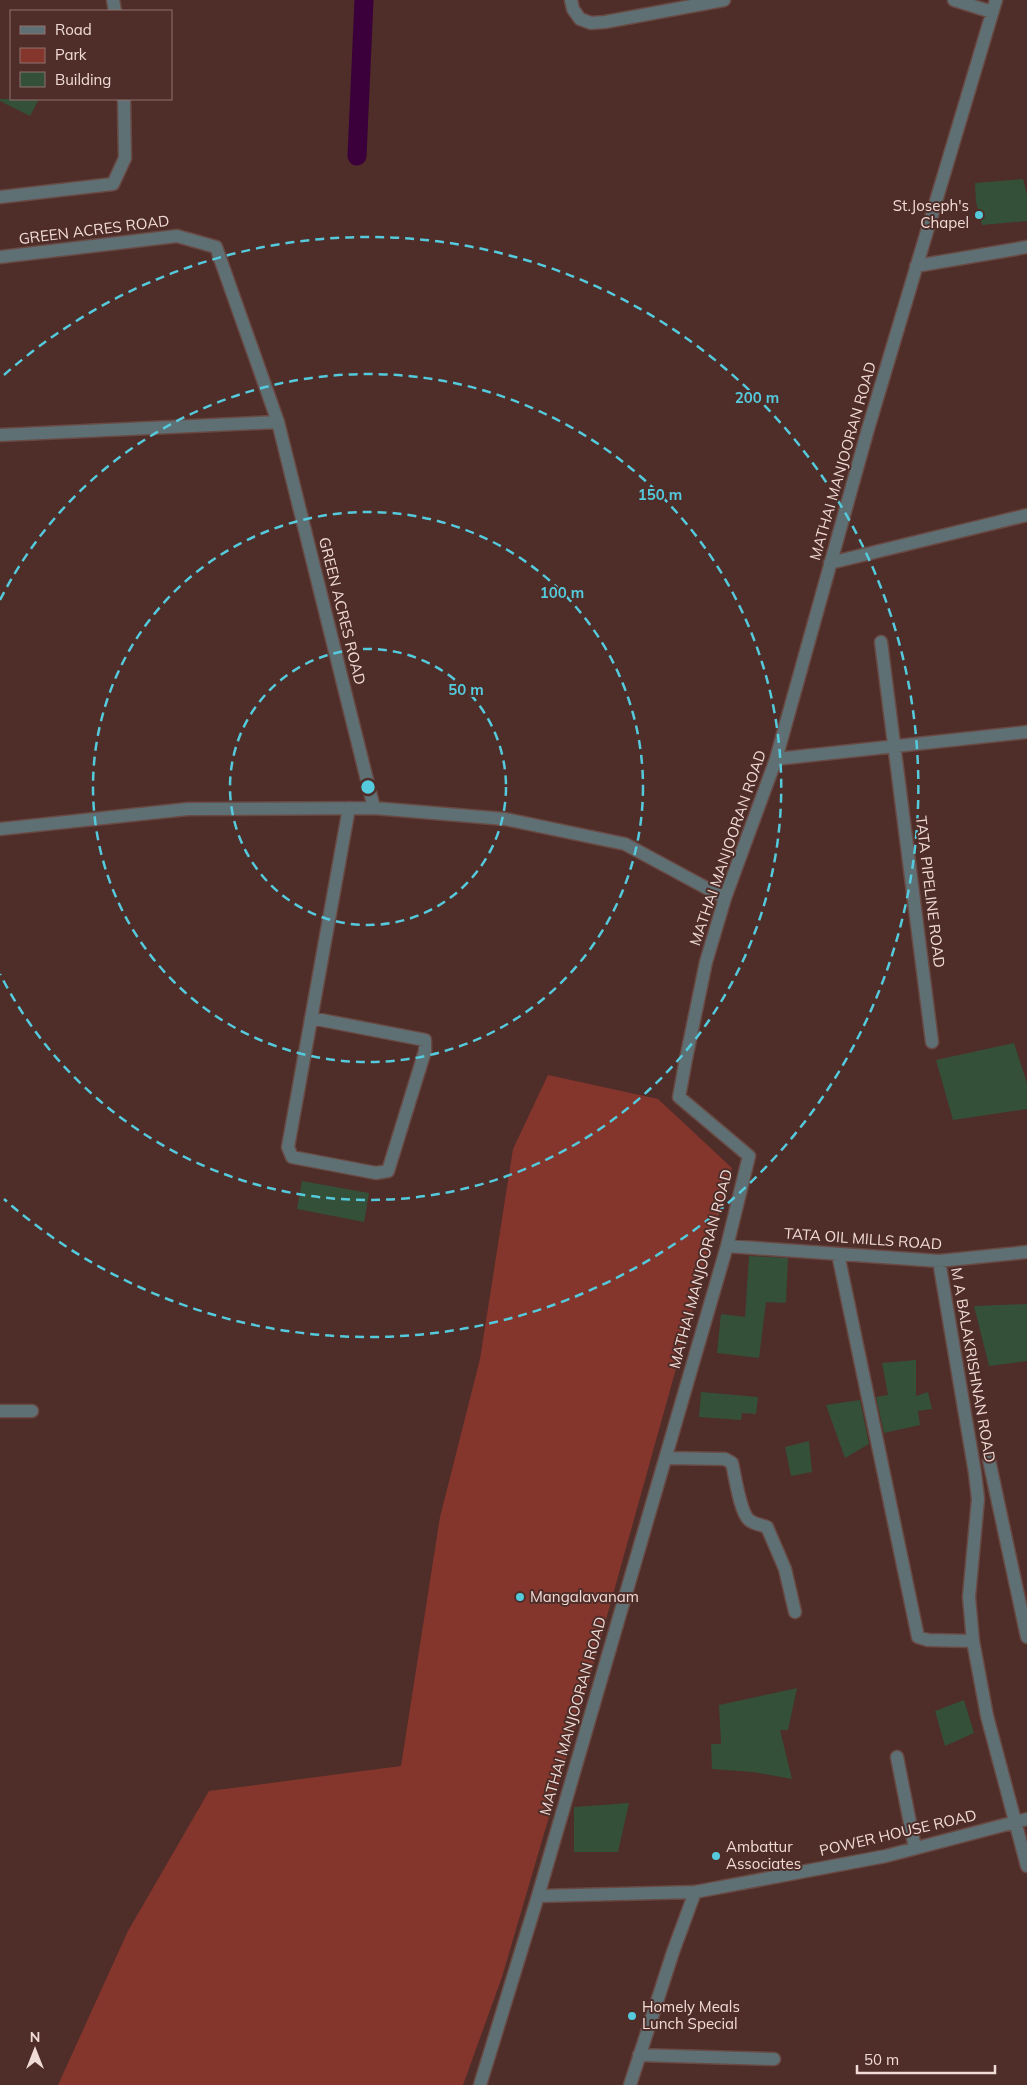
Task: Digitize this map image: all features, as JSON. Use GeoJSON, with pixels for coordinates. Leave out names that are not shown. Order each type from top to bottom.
{"type":"FeatureCollection","features":[{"type":"Feature","properties":{"kind":"street"},"geometry":{"type":"LineString","coordinates":[[570,0],[580,20],[591,23],[724,0]]}},
{"type":"Feature","properties":{"kind":"street"},"geometry":{"type":"LineString","coordinates":[[954,0],[994,6]]}},
{"type":"Feature","properties":{"kind":"street","name":"MATHAI MANJOORAN ROAD"},"geometry":{"type":"LineString","coordinates":[[480,2085],[538,1896],[666,1458],[727,1246],[749,1156],[680,1097],[706,962],[725,898],[776,759],[830,563],[994,6]]}},
{"type":"Feature","properties":{"kind":"street"},"geometry":{"type":"LineString","coordinates":[[0,197],[113,184],[126,158],[124,100]]}},
{"type":"Feature","properties":{"kind":"street","name":"GREEN ACRES ROAD"},"geometry":{"type":"LineString","coordinates":[[0,257],[177,236],[216,248],[278,422],[374,808]]}},
{"type":"Feature","properties":{"kind":"street"},"geometry":{"type":"LineString","coordinates":[[916,266],[1027,247]]}},
{"type":"Feature","properties":{"kind":"street"},"geometry":{"type":"LineString","coordinates":[[0,435],[278,422]]}},
{"type":"Feature","properties":{"kind":"street"},"geometry":{"type":"LineString","coordinates":[[830,563],[1027,514]]}},
{"type":"Feature","properties":{"kind":"street","name":"TATA PIPELINE ROAD"},"geometry":{"type":"LineString","coordinates":[[881,642],[896,746],[932,1042]]}},
{"type":"Feature","properties":{"kind":"street"},"geometry":{"type":"LineString","coordinates":[[776,759],[1027,732]]}},
{"type":"Feature","properties":{"kind":"street"},"geometry":{"type":"LineString","coordinates":[[311,1018],[425,1040],[425,1051],[388,1171],[376,1173],[292,1157],[288,1147],[311,1018],[349,808]]}},
{"type":"Feature","properties":{"kind":"street"},"geometry":{"type":"LineString","coordinates":[[0,829],[188,809],[374,808],[505,819],[625,844],[725,898]]}},
{"type":"Feature","properties":{"kind":"street","name":"TATA OIL MILLS ROAD"},"geometry":{"type":"LineString","coordinates":[[727,1246],[939,1262],[1027,1252]]}},
{"type":"Feature","properties":{"kind":"street"},"geometry":{"type":"LineString","coordinates":[[838,1254],[918,1637],[928,1640],[973,1641]]}},
{"type":"Feature","properties":{"kind":"street","name":"M A BALAKRISHNAN ROAD"},"geometry":{"type":"LineString","coordinates":[[939,1262],[978,1499],[969,1597],[973,1641],[987,1716],[1027,1866]]}},
{"type":"Feature","properties":{"kind":"street"},"geometry":{"type":"LineString","coordinates":[[0,1411],[32,1411]]}},
{"type":"Feature","properties":{"kind":"street"},"geometry":{"type":"LineString","coordinates":[[666,1458],[725,1459],[732,1463],[744,1512],[747,1519],[767,1527],[785,1569],[795,1612]]}},
{"type":"Feature","properties":{"kind":"street"},"geometry":{"type":"LineString","coordinates":[[989,1460],[1027,1637]]}},
{"type":"Feature","properties":{"kind":"street"},"geometry":{"type":"LineString","coordinates":[[897,1757],[915,1848]]}},
{"type":"Feature","properties":{"kind":"street","name":"POWER HOUSE ROAD"},"geometry":{"type":"LineString","coordinates":[[538,1896],[695,1892],[886,1856],[1027,1818]]}},
{"type":"Feature","properties":{"kind":"street"},"geometry":{"type":"LineString","coordinates":[[630,2085],[672,1952],[695,1892]]}},
{"type":"Feature","properties":{"kind":"street"},"geometry":{"type":"LineString","coordinates":[[639,2055],[774,2059]]}},
{"type":"Feature","properties":{"kind":"green space","name":"Mangalavanam"},"geometry":{"type":"Polygon","coordinates":[[[548,1075],[658,1099],[732,1168],[590,1677],[502,1977],[463,2085],[58,2085],[128,1931],[209,1791],[401,1766],[440,1517],[480,1359],[513,1149],[548,1075]]]}},
{"type":"Feature","properties":{"kind":"building"},"geometry":{"type":"Polygon","coordinates":[[[0,99],[38,100],[30,116],[0,101],[0,99]]]}},
{"type":"Feature","properties":{"kind":"building"},"geometry":{"type":"Polygon","coordinates":[[[1023,179],[1027,195],[1027,221],[982,225],[976,202],[975,183],[1023,179]]]}},
{"type":"Feature","properties":{"kind":"building"},"geometry":{"type":"Polygon","coordinates":[[[1014,1043],[1027,1083],[1027,1109],[953,1120],[936,1060],[1014,1043]]]}},
{"type":"Feature","properties":{"kind":"building"},"geometry":{"type":"Polygon","coordinates":[[[302,1181],[369,1193],[364,1222],[297,1209],[302,1181]]]}},
{"type":"Feature","properties":{"kind":"building"},"geometry":{"type":"Polygon","coordinates":[[[749,1256],[788,1258],[786,1303],[766,1302],[759,1358],[717,1353],[721,1314],[745,1317],[749,1256]]]}},
{"type":"Feature","properties":{"kind":"building"},"geometry":{"type":"Polygon","coordinates":[[[1027,1304],[1027,1361],[989,1366],[974,1306],[1027,1304]]]}},
{"type":"Feature","properties":{"kind":"building"},"geometry":{"type":"Polygon","coordinates":[[[916,1360],[916,1396],[928,1392],[932,1409],[918,1411],[920,1425],[884,1433],[876,1397],[888,1395],[882,1363],[916,1360]]]}},
{"type":"Feature","properties":{"kind":"building"},"geometry":{"type":"Polygon","coordinates":[[[701,1392],[758,1397],[756,1414],[742,1413],[741,1420],[699,1417],[701,1392]]]}},
{"type":"Feature","properties":{"kind":"building"},"geometry":{"type":"Polygon","coordinates":[[[860,1400],[869,1444],[845,1458],[826,1405],[860,1400]]]}},
{"type":"Feature","properties":{"kind":"building"},"geometry":{"type":"Polygon","coordinates":[[[809,1441],[812,1472],[791,1476],[785,1447],[809,1441]]]}},
{"type":"Feature","properties":{"kind":"building"},"geometry":{"type":"Polygon","coordinates":[[[797,1688],[788,1730],[780,1730],[792,1779],[753,1772],[712,1769],[711,1744],[721,1744],[719,1705],[797,1688]]]}},
{"type":"Feature","properties":{"kind":"building"},"geometry":{"type":"Polygon","coordinates":[[[964,1700],[974,1733],[945,1746],[935,1711],[964,1700]]]}},
{"type":"Feature","properties":{"kind":"building"},"geometry":{"type":"Polygon","coordinates":[[[629,1803],[618,1852],[574,1852],[574,1807],[629,1803]]]}},
{"type":"Feature","properties":{"kind":"waterway"},"geometry":{"type":"LineString","coordinates":[[357,156],[364,0]]}},
{"type":"Feature","properties":{"kind":"place","name":"St.Joseph's Chapel"},"geometry":{"type":"Point","coordinates":[979,215]}},
{"type":"Feature","properties":{"kind":"place","name":"Mangalavanam"},"geometry":{"type":"Point","coordinates":[520,1597]}},
{"type":"Feature","properties":{"kind":"place","name":"Ambattur Associates"},"geometry":{"type":"Point","coordinates":[716,1856]}},
{"type":"Feature","properties":{"kind":"place","name":"Homely Meals Lunch Special"},"geometry":{"type":"Point","coordinates":[632,2016]}}]}
